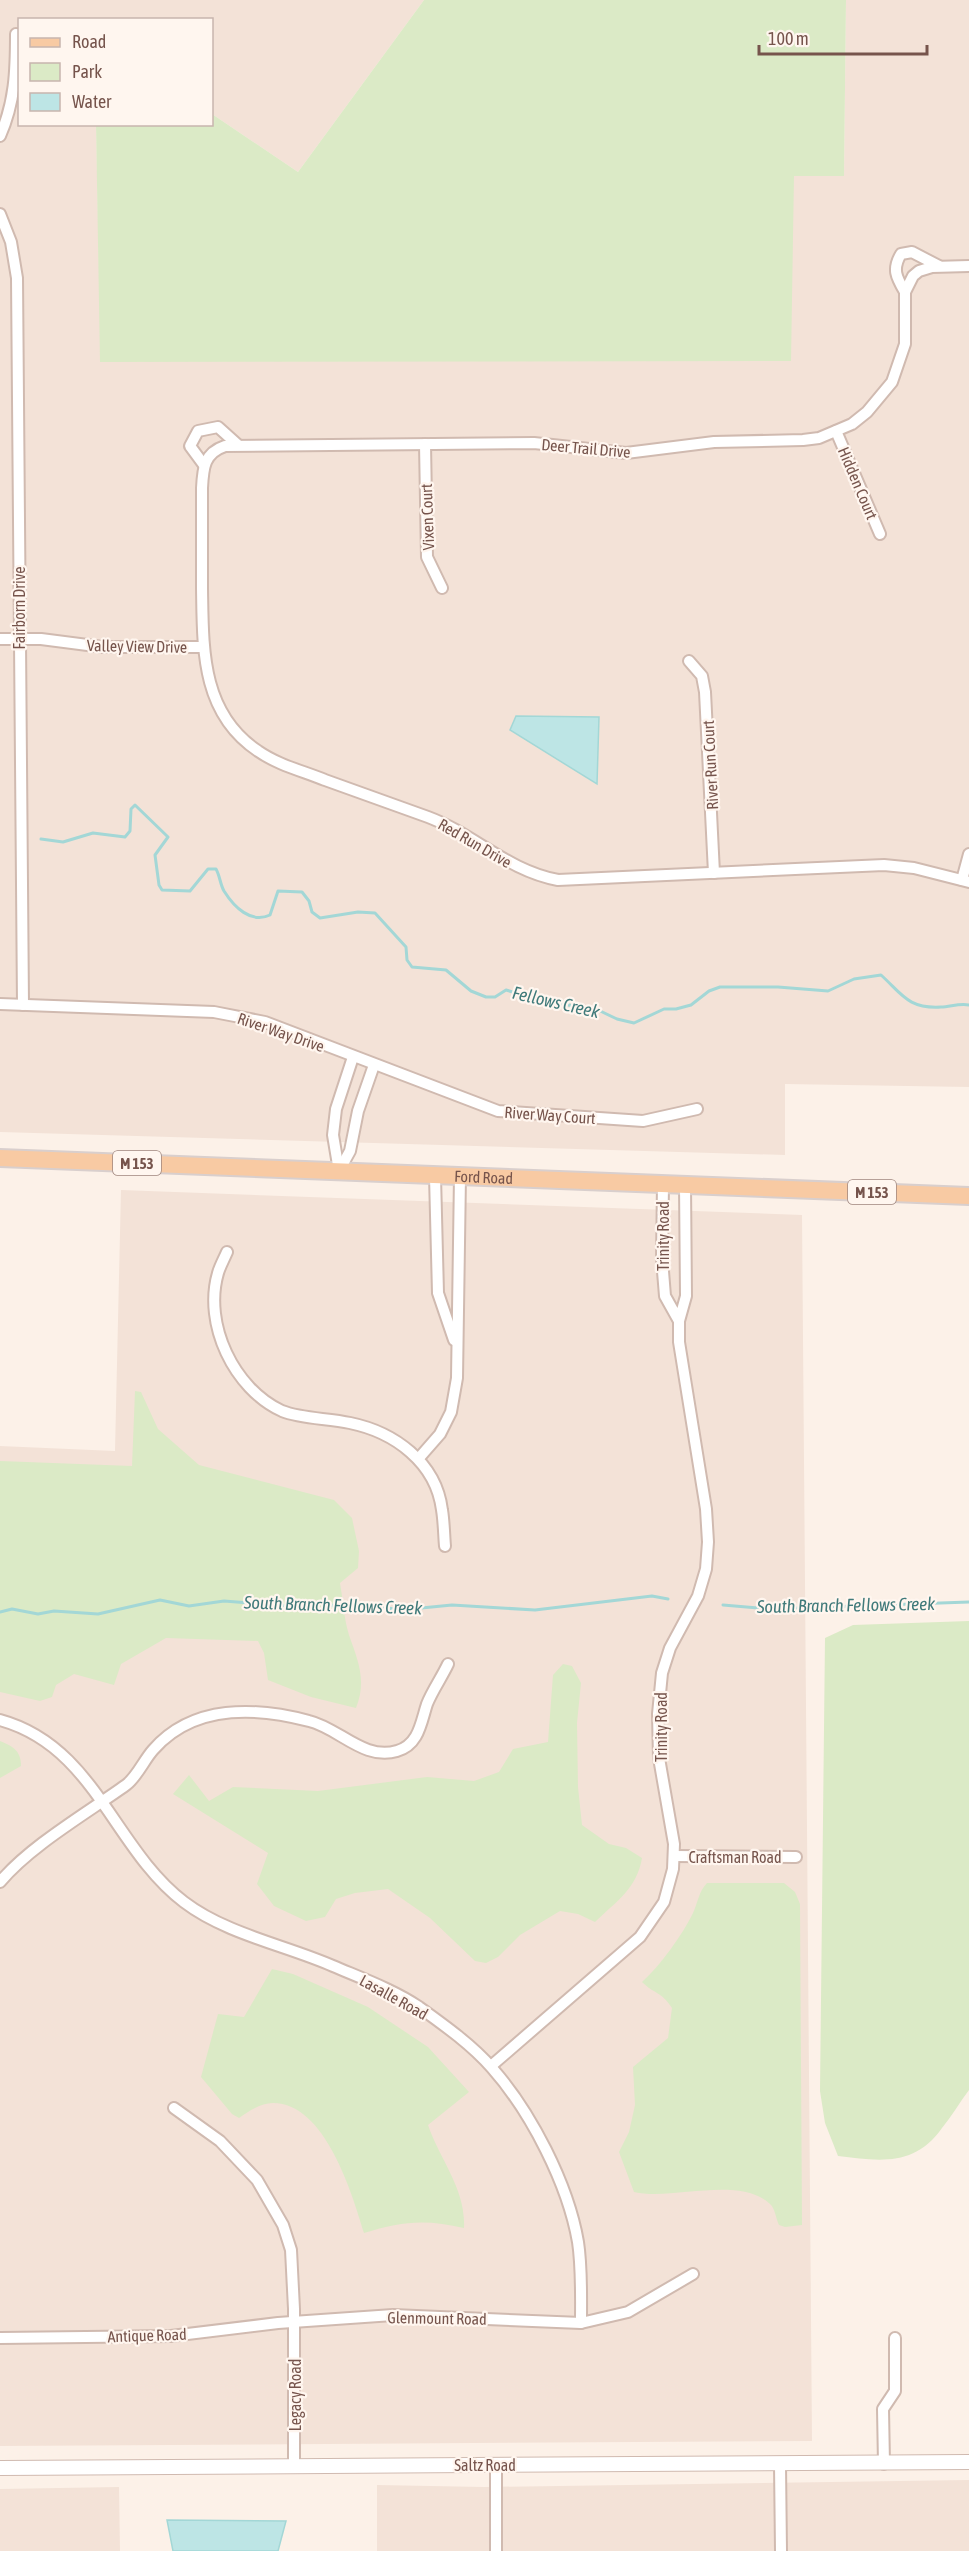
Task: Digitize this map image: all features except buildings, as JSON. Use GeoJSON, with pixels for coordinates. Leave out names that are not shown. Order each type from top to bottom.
{"type":"FeatureCollection","features":[{"type":"Feature","properties":{"kind":"main road","name":"Ford Road"},"geometry":{"type":"LineString","coordinates":[[0,1158],[969,1196]]}},
{"type":"Feature","properties":{"kind":"street"},"geometry":{"type":"LineString","coordinates":[[0,136],[10,110],[15,83],[16,34]]}},
{"type":"Feature","properties":{"kind":"street","name":"Fairborn Drive"},"geometry":{"type":"LineString","coordinates":[[0,214],[11,242],[17,278],[23,1005]]}},
{"type":"Feature","properties":{"kind":"street","name":"Deer Trail Drive"},"geometry":{"type":"LineString","coordinates":[[905,292],[896,277],[895,265],[901,254],[912,252],[939,267]]}},
{"type":"Feature","properties":{"kind":"street"},"geometry":{"type":"LineString","coordinates":[[939,267],[969,266]]}},
{"type":"Feature","properties":{"kind":"street","name":"Deer Trail Drive"},"geometry":{"type":"LineString","coordinates":[[206,461],[217,449],[238,445],[534,443],[626,453],[714,442],[803,440],[836,431],[867,412],[892,382],[905,344],[905,292],[914,276],[925,268],[939,267]]}},
{"type":"Feature","properties":{"kind":"street","name":"Red Run Drive"},"geometry":{"type":"LineString","coordinates":[[238,445],[218,427],[198,431],[190,446],[206,461],[203,647],[208,684],[222,714],[246,742],[277,762],[441,822],[471,837],[516,867],[542,877],[574,881],[884,865],[914,868],[965,881]]}},
{"type":"Feature","properties":{"kind":"street","name":"Hidden Court"},"geometry":{"type":"LineString","coordinates":[[836,431],[880,534]]}},
{"type":"Feature","properties":{"kind":"street","name":"Vixen Court"},"geometry":{"type":"LineString","coordinates":[[425,444],[427,557],[442,588]]}},
{"type":"Feature","properties":{"kind":"street","name":"Valley View Drive"},"geometry":{"type":"LineString","coordinates":[[0,639],[103,647],[203,647]]}},
{"type":"Feature","properties":{"kind":"street","name":"River Run Court"},"geometry":{"type":"LineString","coordinates":[[689,661],[702,676],[705,692],[714,873]]}},
{"type":"Feature","properties":{"kind":"street"},"geometry":{"type":"LineString","coordinates":[[965,881],[969,854]]}},
{"type":"Feature","properties":{"kind":"street","name":"River Way Drive"},"geometry":{"type":"LineString","coordinates":[[0,1004],[229,1014],[265,1022],[374,1065]]}},
{"type":"Feature","properties":{"kind":"street"},"geometry":{"type":"LineString","coordinates":[[339,1171],[333,1135],[336,1109],[353,1057]]}},
{"type":"Feature","properties":{"kind":"street"},"geometry":{"type":"LineString","coordinates":[[339,1171],[350,1151],[358,1111],[374,1065]]}},
{"type":"Feature","properties":{"kind":"street","name":"River Way Court"},"geometry":{"type":"LineString","coordinates":[[374,1065],[489,1109],[512,1114],[643,1121],[697,1109]]}},
{"type":"Feature","properties":{"kind":"street"},"geometry":{"type":"LineString","coordinates":[[435,1176],[438,1293],[457,1350]]}},
{"type":"Feature","properties":{"kind":"street"},"geometry":{"type":"LineString","coordinates":[[419,1458],[440,1434],[451,1412],[457,1378],[460,1176]]}},
{"type":"Feature","properties":{"kind":"street","name":"Trinity Road"},"geometry":{"type":"LineString","coordinates":[[663,1184],[662,1259],[665,1296],[679,1321]]}},
{"type":"Feature","properties":{"kind":"street","name":"Trinity Road"},"geometry":{"type":"LineString","coordinates":[[491,2066],[650,1927],[669,1891],[675,1844],[659,1758],[660,1691],[670,1648],[698,1596],[706,1569],[708,1542],[706,1509],[679,1342],[679,1321],[686,1296],[685,1185]]}},
{"type":"Feature","properties":{"kind":"street"},"geometry":{"type":"LineString","coordinates":[[227,1252],[218,1273],[215,1300],[217,1325],[237,1372],[257,1394],[283,1411],[351,1423],[379,1432],[399,1442],[419,1458],[442,1508],[445,1546]]}},
{"type":"Feature","properties":{"kind":"street"},"geometry":{"type":"LineString","coordinates":[[436,1275],[458,1275]]}},
{"type":"Feature","properties":{"kind":"street"},"geometry":{"type":"LineString","coordinates":[[0,1882],[8,1872],[102,1800],[128,1784],[154,1748],[181,1726],[205,1716],[231,1711],[255,1711],[312,1721],[360,1747],[381,1754],[399,1751],[413,1740],[423,1725],[428,1704],[448,1664]]}},
{"type":"Feature","properties":{"kind":"street"},"geometry":{"type":"LineString","coordinates":[[0,1720],[23,1728],[62,1753],[102,1800]]}},
{"type":"Feature","properties":{"kind":"street","name":"Lasalle Road"},"geometry":{"type":"LineString","coordinates":[[102,1800],[162,1884],[184,1902],[208,1918],[331,1965],[417,2006],[491,2066],[528,2118],[549,2157],[567,2201],[578,2242],[581,2323]]}},
{"type":"Feature","properties":{"kind":"street","name":"Craftsman Road"},"geometry":{"type":"LineString","coordinates":[[674,1857],[796,1857]]}},
{"type":"Feature","properties":{"kind":"street","name":"Legacy Road"},"geometry":{"type":"LineString","coordinates":[[174,2108],[220,2141],[257,2180],[283,2225],[291,2250],[295,2336],[294,2466]]}},
{"type":"Feature","properties":{"kind":"street","name":"Glenmount Road"},"geometry":{"type":"LineString","coordinates":[[293,2323],[420,2315],[581,2323],[628,2312],[693,2274]]}},
{"type":"Feature","properties":{"kind":"street","name":"Antique Road"},"geometry":{"type":"LineString","coordinates":[[0,2338],[171,2336],[293,2323]]}},
{"type":"Feature","properties":{"kind":"street"},"geometry":{"type":"LineString","coordinates":[[884,2464],[883,2409],[895,2391],[896,2338]]}},
{"type":"Feature","properties":{"kind":"street","name":"Saltz Road"},"geometry":{"type":"LineString","coordinates":[[0,2468],[695,2463],[780,2465],[969,2462]]}},
{"type":"Feature","properties":{"kind":"street"},"geometry":{"type":"LineString","coordinates":[[496,2465],[496,2551]]}},
{"type":"Feature","properties":{"kind":"street"},"geometry":{"type":"LineString","coordinates":[[780,2465],[781,2551]]}},
{"type":"Feature","properties":{"kind":"shaded area"},"geometry":{"type":"Polygon","coordinates":[[[0,0],[424,0],[298,172],[213,115],[213,18],[18,18],[18,126],[96,126],[101,362],[794,176],[844,176],[846,0],[969,0],[969,1087],[785,1084],[785,1155],[0,1132],[0,0]]]}},
{"type":"Feature","properties":{"kind":"shaded area"},"geometry":{"type":"Polygon","coordinates":[[[121,1190],[802,1215],[812,2441],[0,2446],[0,1446],[115,1451],[121,1190]]]}},
{"type":"Feature","properties":{"kind":"shaded area"},"geometry":{"type":"Polygon","coordinates":[[[969,2480],[969,2551],[377,2551],[377,2485],[484,2487],[969,2480]]]}},
{"type":"Feature","properties":{"kind":"shaded area"},"geometry":{"type":"Polygon","coordinates":[[[119,2487],[120,2551],[0,2551],[0,2489],[119,2487]]]}},
{"type":"Feature","properties":{"kind":"green space"},"geometry":{"type":"Polygon","coordinates":[[[424,0],[846,0],[844,176],[794,176],[791,361],[100,362],[96,126],[213,126],[213,115],[298,172],[424,0]]]}},
{"type":"Feature","properties":{"kind":"green space"},"geometry":{"type":"Polygon","coordinates":[[[135,1391],[141,1392],[158,1429],[199,1465],[334,1500],[352,1518],[359,1551],[358,1568],[340,1583],[347,1629],[360,1671],[361,1688],[356,1708],[311,1697],[268,1680],[264,1653],[258,1641],[166,1638],[121,1664],[114,1685],[74,1674],[56,1685],[52,1697],[40,1701],[0,1692],[0,1461],[132,1466],[135,1391]]]}},
{"type":"Feature","properties":{"kind":"green space"},"geometry":{"type":"Polygon","coordinates":[[[969,1621],[969,2090],[942,2128],[920,2150],[895,2159],[882,2160],[838,2156],[825,2123],[820,2091],[825,1638],[853,1625],[969,1621]]]}},
{"type":"Feature","properties":{"kind":"green space"},"geometry":{"type":"Polygon","coordinates":[[[563,1664],[572,1666],[581,1683],[577,1723],[578,1787],[582,1825],[609,1844],[626,1848],[642,1858],[631,1886],[595,1922],[578,1914],[560,1911],[520,1935],[498,1957],[486,1963],[475,1961],[430,1918],[388,1889],[355,1893],[336,1899],[325,1917],[306,1921],[274,1906],[257,1884],[268,1853],[173,1794],[189,1775],[209,1801],[233,1787],[318,1791],[427,1777],[474,1781],[499,1772],[513,1749],[548,1742],[553,1675],[563,1664]]]}},
{"type":"Feature","properties":{"kind":"green space"},"geometry":{"type":"Polygon","coordinates":[[[0,1741],[15,1750],[20,1756],[21,1766],[0,1778],[0,1741]]]}},
{"type":"Feature","properties":{"kind":"green space"},"geometry":{"type":"Polygon","coordinates":[[[707,1883],[784,1883],[795,1892],[800,1904],[802,2225],[785,2227],[779,2225],[770,2204],[757,2196],[741,2191],[705,2190],[667,2194],[634,2192],[619,2152],[629,2132],[635,2105],[633,2067],[668,2038],[672,2008],[664,1998],[642,1982],[677,1940],[707,1883]]]}},
{"type":"Feature","properties":{"kind":"green space"},"geometry":{"type":"Polygon","coordinates":[[[272,1969],[293,1974],[368,2007],[428,2047],[469,2092],[428,2125],[457,2188],[464,2214],[464,2228],[426,2222],[390,2226],[364,2233],[344,2174],[334,2153],[307,2118],[291,2107],[269,2103],[239,2118],[232,2114],[201,2077],[218,2014],[244,2017],[272,1969]]]}},
{"type":"Feature","properties":{"kind":"water"},"geometry":{"type":"Polygon","coordinates":[[[516,716],[599,717],[597,784],[510,730],[516,716]]]}},
{"type":"Feature","properties":{"kind":"water"},"geometry":{"type":"Polygon","coordinates":[[[167,2520],[286,2521],[278,2551],[173,2551],[167,2520]]]}},
{"type":"Feature","properties":{"kind":"waterway","name":"Fellows Creek"},"geometry":{"type":"LineString","coordinates":[[41,839],[63,842],[93,833],[125,837],[130,831],[131,809],[135,805],[168,837],[155,855],[159,885],[162,890],[190,891],[208,869],[216,869],[228,897],[250,916],[270,915],[278,891],[302,892],[309,901],[312,912],[320,918],[358,912],[375,913],[406,947],[407,960],[412,967],[446,970],[471,991],[486,997],[495,997],[506,990],[550,1003],[594,1008],[617,1019],[634,1023],[664,1009],[691,1005],[709,991],[720,987],[778,987],[828,991],[854,979],[881,975],[906,999],[921,1006],[969,1005]]}},
{"type":"Feature","properties":{"kind":"waterway","name":"South Branch Fellows Creek"},"geometry":{"type":"LineString","coordinates":[[0,1612],[12,1609],[38,1614],[54,1611],[98,1614],[160,1600],[189,1606],[224,1601],[300,1607],[324,1602],[336,1607],[368,1605],[401,1610],[452,1605],[535,1610],[652,1596],[668,1599]]}},
{"type":"Feature","properties":{"kind":"waterway","name":"South Branch Fellows Creek"},"geometry":{"type":"LineString","coordinates":[[723,1605],[769,1609],[969,1602]]}}]}
